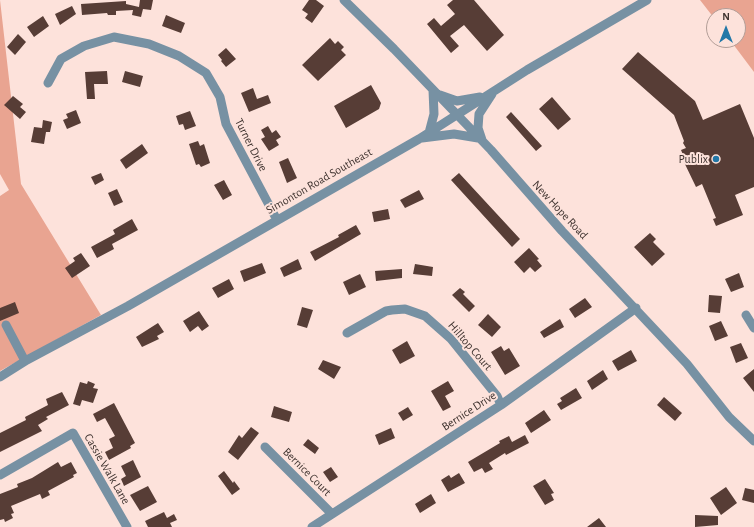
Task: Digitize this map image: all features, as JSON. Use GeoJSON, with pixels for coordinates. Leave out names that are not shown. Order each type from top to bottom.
{"type":"FeatureCollection","features":[{"type":"Feature","properties":{"kind":"street","name":"New Hope Road"},"geometry":{"type":"LineString","coordinates":[[344,0],[480,140],[562,231],[687,364],[729,417],[754,441]]}},
{"type":"Feature","properties":{"kind":"street","name":"Simonton Road Southeast"},"geometry":{"type":"LineString","coordinates":[[0,377],[25,361],[128,306],[419,139],[456,115],[647,0]]}},
{"type":"Feature","properties":{"kind":"street","name":"Turner Drive"},"geometry":{"type":"LineString","coordinates":[[48,83],[61,59],[84,46],[114,37],[149,44],[179,56],[206,73],[220,97],[226,124],[277,220]]}},
{"type":"Feature","properties":{"kind":"street"},"geometry":{"type":"LineString","coordinates":[[429,133],[434,114],[434,91],[458,101],[491,94]]}},
{"type":"Feature","properties":{"kind":"street"},"geometry":{"type":"LineString","coordinates":[[419,139],[454,134],[480,140],[478,128],[479,114],[491,94]]}},
{"type":"Feature","properties":{"kind":"street","name":"Bernice Drive"},"geometry":{"type":"LineString","coordinates":[[312,527],[500,405],[636,308]]}},
{"type":"Feature","properties":{"kind":"street","name":"Hilltop Court"},"geometry":{"type":"LineString","coordinates":[[347,333],[386,311],[405,309],[425,316],[451,339],[497,396],[500,405]]}},
{"type":"Feature","properties":{"kind":"street"},"geometry":{"type":"LineString","coordinates":[[746,315],[754,328]]}},
{"type":"Feature","properties":{"kind":"street"},"geometry":{"type":"LineString","coordinates":[[6,325],[25,361]]}},
{"type":"Feature","properties":{"kind":"street","name":"Cassie Walk Lane"},"geometry":{"type":"LineString","coordinates":[[0,475],[73,434],[127,527]]}},
{"type":"Feature","properties":{"kind":"street","name":"Bernice Court"},"geometry":{"type":"LineString","coordinates":[[265,447],[332,514]]}},
{"type":"Feature","properties":{"kind":"shaded area"},"geometry":{"type":"Polygon","coordinates":[[[0,0],[21,184],[101,315],[0,371],[0,196],[9,190],[0,174],[0,0]]]}},
{"type":"Feature","properties":{"kind":"shaded area"},"geometry":{"type":"Polygon","coordinates":[[[700,0],[754,0],[754,72],[736,48],[746,48],[746,8],[706,8],[700,0]]]}},
{"type":"Feature","properties":{"kind":"building"},"geometry":{"type":"Polygon","coordinates":[[[140,0],[153,0],[151,10],[143,9],[141,17],[132,15],[133,10],[116,11],[116,15],[108,15],[107,13],[82,15],[81,4],[126,1],[126,4],[139,7],[140,0]]]}},
{"type":"Feature","properties":{"kind":"building"},"geometry":{"type":"Polygon","coordinates":[[[309,0],[316,0],[324,6],[312,23],[305,18],[308,14],[302,10],[309,0]]]}},
{"type":"Feature","properties":{"kind":"building"},"geometry":{"type":"Polygon","coordinates":[[[453,0],[474,0],[504,35],[487,51],[464,25],[450,36],[459,46],[451,53],[427,24],[434,18],[441,26],[455,14],[447,5],[453,0]]]}},
{"type":"Feature","properties":{"kind":"building"},"geometry":{"type":"Polygon","coordinates":[[[72,6],[76,14],[60,25],[55,14],[72,6]]]}},
{"type":"Feature","properties":{"kind":"building"},"geometry":{"type":"Polygon","coordinates":[[[166,15],[185,23],[181,33],[162,26],[166,15]]]}},
{"type":"Feature","properties":{"kind":"building"},"geometry":{"type":"Polygon","coordinates":[[[43,16],[49,26],[34,37],[27,27],[43,16]]]}},
{"type":"Feature","properties":{"kind":"building"},"geometry":{"type":"Polygon","coordinates":[[[18,34],[26,42],[15,55],[7,47],[18,34]]]}},
{"type":"Feature","properties":{"kind":"building"},"geometry":{"type":"Polygon","coordinates":[[[330,38],[335,44],[338,41],[344,47],[341,50],[346,55],[318,81],[302,65],[330,38]]]}},
{"type":"Feature","properties":{"kind":"building"},"geometry":{"type":"Polygon","coordinates":[[[226,48],[236,59],[226,67],[218,55],[226,48]]]}},
{"type":"Feature","properties":{"kind":"building"},"geometry":{"type":"Polygon","coordinates":[[[638,52],[695,101],[703,120],[740,104],[754,138],[754,187],[735,195],[743,215],[716,226],[713,219],[716,218],[702,184],[696,187],[682,158],[684,157],[681,150],[686,148],[674,115],[622,69],[638,52]]]}},
{"type":"Feature","properties":{"kind":"building"},"geometry":{"type":"Polygon","coordinates":[[[107,71],[108,84],[94,84],[95,99],[87,99],[85,72],[107,71]]]}},
{"type":"Feature","properties":{"kind":"building"},"geometry":{"type":"Polygon","coordinates":[[[125,71],[143,76],[140,87],[122,82],[125,71]]]}},
{"type":"Feature","properties":{"kind":"building"},"geometry":{"type":"Polygon","coordinates":[[[371,85],[381,103],[379,109],[346,128],[334,106],[371,85]]]}},
{"type":"Feature","properties":{"kind":"building"},"geometry":{"type":"Polygon","coordinates":[[[253,88],[257,99],[268,95],[271,103],[249,112],[241,93],[253,88]]]}},
{"type":"Feature","properties":{"kind":"building"},"geometry":{"type":"Polygon","coordinates":[[[13,96],[23,104],[20,107],[26,112],[20,119],[4,105],[13,96]]]}},
{"type":"Feature","properties":{"kind":"building"},"geometry":{"type":"Polygon","coordinates":[[[552,97],[571,119],[558,130],[539,109],[552,97]]]}},
{"type":"Feature","properties":{"kind":"building"},"geometry":{"type":"Polygon","coordinates":[[[76,110],[81,123],[67,129],[63,120],[68,118],[66,114],[76,110]]]}},
{"type":"Feature","properties":{"kind":"building"},"geometry":{"type":"Polygon","coordinates":[[[190,111],[196,126],[185,130],[183,124],[179,125],[176,116],[190,111]]]}},
{"type":"Feature","properties":{"kind":"building"},"geometry":{"type":"Polygon","coordinates":[[[511,112],[542,146],[536,151],[506,117],[511,112]]]}},
{"type":"Feature","properties":{"kind":"building"},"geometry":{"type":"Polygon","coordinates":[[[43,120],[52,122],[50,132],[46,132],[44,144],[31,142],[34,127],[42,128],[43,120]]]}},
{"type":"Feature","properties":{"kind":"building"},"geometry":{"type":"Polygon","coordinates":[[[268,126],[272,133],[276,130],[281,137],[276,140],[279,145],[269,151],[261,139],[265,137],[261,130],[268,126]]]}},
{"type":"Feature","properties":{"kind":"building"},"geometry":{"type":"Polygon","coordinates":[[[198,141],[200,146],[204,144],[210,163],[201,167],[199,164],[196,165],[189,144],[198,141]]]}},
{"type":"Feature","properties":{"kind":"building"},"geometry":{"type":"Polygon","coordinates":[[[142,144],[148,153],[126,169],[120,160],[142,144]]]}},
{"type":"Feature","properties":{"kind":"building"},"geometry":{"type":"Polygon","coordinates":[[[288,158],[297,178],[287,183],[279,162],[288,158]]]}},
{"type":"Feature","properties":{"kind":"building"},"geometry":{"type":"Polygon","coordinates":[[[101,173],[104,180],[95,185],[91,177],[101,173]]]}},
{"type":"Feature","properties":{"kind":"building"},"geometry":{"type":"Polygon","coordinates":[[[459,173],[520,239],[512,247],[451,180],[459,173]]]}},
{"type":"Feature","properties":{"kind":"building"},"geometry":{"type":"Polygon","coordinates":[[[224,180],[232,195],[223,200],[214,185],[224,180]]]}},
{"type":"Feature","properties":{"kind":"building"},"geometry":{"type":"Polygon","coordinates":[[[117,189],[123,202],[114,206],[108,193],[117,189]]]}},
{"type":"Feature","properties":{"kind":"building"},"geometry":{"type":"Polygon","coordinates":[[[419,190],[424,199],[405,208],[400,200],[419,190]]]}},
{"type":"Feature","properties":{"kind":"building"},"geometry":{"type":"Polygon","coordinates":[[[388,209],[390,219],[374,222],[372,212],[388,209]]]}},
{"type":"Feature","properties":{"kind":"building"},"geometry":{"type":"Polygon","coordinates":[[[132,219],[138,230],[112,244],[114,249],[97,258],[91,247],[115,234],[113,230],[132,219]]]}},
{"type":"Feature","properties":{"kind":"building"},"geometry":{"type":"Polygon","coordinates":[[[356,225],[361,234],[315,261],[310,252],[339,237],[338,235],[356,225]]]}},
{"type":"Feature","properties":{"kind":"building"},"geometry":{"type":"Polygon","coordinates":[[[650,233],[656,239],[653,242],[665,254],[652,266],[634,247],[650,233]]]}},
{"type":"Feature","properties":{"kind":"building"},"geometry":{"type":"Polygon","coordinates":[[[529,248],[539,259],[537,260],[542,266],[535,272],[530,267],[524,273],[514,262],[529,248]]]}},
{"type":"Feature","properties":{"kind":"building"},"geometry":{"type":"Polygon","coordinates":[[[81,253],[90,266],[72,278],[65,268],[75,261],[73,258],[81,253]]]}},
{"type":"Feature","properties":{"kind":"building"},"geometry":{"type":"Polygon","coordinates":[[[298,259],[302,269],[284,277],[280,268],[298,259]]]}},
{"type":"Feature","properties":{"kind":"building"},"geometry":{"type":"Polygon","coordinates":[[[262,263],[266,273],[244,282],[240,271],[262,263]]]}},
{"type":"Feature","properties":{"kind":"building"},"geometry":{"type":"Polygon","coordinates":[[[415,264],[433,267],[432,276],[413,274],[415,264]]]}},
{"type":"Feature","properties":{"kind":"building"},"geometry":{"type":"Polygon","coordinates":[[[402,269],[402,278],[376,281],[375,271],[402,269]]]}},
{"type":"Feature","properties":{"kind":"building"},"geometry":{"type":"Polygon","coordinates":[[[739,273],[744,287],[731,292],[725,279],[739,273]]]}},
{"type":"Feature","properties":{"kind":"building"},"geometry":{"type":"Polygon","coordinates":[[[360,274],[366,287],[349,295],[343,282],[360,274]]]}},
{"type":"Feature","properties":{"kind":"building"},"geometry":{"type":"Polygon","coordinates":[[[229,279],[234,289],[218,298],[212,288],[229,279]]]}},
{"type":"Feature","properties":{"kind":"building"},"geometry":{"type":"Polygon","coordinates":[[[460,288],[465,292],[463,294],[475,306],[469,312],[452,295],[460,288]]]}},
{"type":"Feature","properties":{"kind":"building"},"geometry":{"type":"Polygon","coordinates":[[[709,295],[722,296],[720,313],[708,312],[709,295]]]}},
{"type":"Feature","properties":{"kind":"building"},"geometry":{"type":"Polygon","coordinates":[[[585,298],[592,307],[575,318],[569,309],[585,298]]]}},
{"type":"Feature","properties":{"kind":"building"},"geometry":{"type":"Polygon","coordinates":[[[15,302],[19,313],[0,321],[0,308],[15,302]]]}},
{"type":"Feature","properties":{"kind":"building"},"geometry":{"type":"Polygon","coordinates":[[[302,307],[313,310],[307,328],[297,325],[302,307]]]}},
{"type":"Feature","properties":{"kind":"building"},"geometry":{"type":"Polygon","coordinates":[[[199,311],[209,326],[202,331],[198,326],[190,332],[183,321],[199,311]]]}},
{"type":"Feature","properties":{"kind":"building"},"geometry":{"type":"Polygon","coordinates":[[[488,314],[501,327],[492,337],[478,325],[488,314]]]}},
{"type":"Feature","properties":{"kind":"building"},"geometry":{"type":"Polygon","coordinates":[[[560,319],[564,327],[544,338],[540,332],[560,319]]]}},
{"type":"Feature","properties":{"kind":"building"},"geometry":{"type":"Polygon","coordinates":[[[721,321],[728,336],[715,341],[709,326],[721,321]]]}},
{"type":"Feature","properties":{"kind":"building"},"geometry":{"type":"Polygon","coordinates":[[[158,323],[164,332],[157,336],[159,339],[142,347],[136,337],[158,323]]]}},
{"type":"Feature","properties":{"kind":"building"},"geometry":{"type":"Polygon","coordinates":[[[407,341],[415,356],[400,364],[392,350],[407,341]]]}},
{"type":"Feature","properties":{"kind":"building"},"geometry":{"type":"Polygon","coordinates":[[[741,343],[748,358],[736,363],[730,347],[741,343]]]}},
{"type":"Feature","properties":{"kind":"building"},"geometry":{"type":"Polygon","coordinates":[[[501,346],[504,351],[509,348],[520,366],[505,375],[491,352],[501,346]]]}},
{"type":"Feature","properties":{"kind":"building"},"geometry":{"type":"Polygon","coordinates":[[[631,350],[637,361],[618,371],[612,361],[631,350]]]}},
{"type":"Feature","properties":{"kind":"building"},"geometry":{"type":"Polygon","coordinates":[[[323,360],[341,367],[334,379],[318,369],[323,360]]]}},
{"type":"Feature","properties":{"kind":"building"},"geometry":{"type":"Polygon","coordinates":[[[754,369],[754,392],[743,378],[754,369]]]}},
{"type":"Feature","properties":{"kind":"building"},"geometry":{"type":"Polygon","coordinates":[[[603,370],[608,379],[592,390],[587,381],[603,370]]]}},
{"type":"Feature","properties":{"kind":"building"},"geometry":{"type":"Polygon","coordinates":[[[88,381],[95,384],[93,388],[98,389],[93,403],[82,400],[80,406],[73,404],[80,382],[87,384],[88,381]]]}},
{"type":"Feature","properties":{"kind":"building"},"geometry":{"type":"Polygon","coordinates":[[[448,381],[454,391],[445,396],[451,407],[443,411],[431,391],[448,381]]]}},
{"type":"Feature","properties":{"kind":"building"},"geometry":{"type":"Polygon","coordinates":[[[576,388],[582,398],[561,410],[557,404],[562,401],[560,398],[576,388]]]}},
{"type":"Feature","properties":{"kind":"building"},"geometry":{"type":"Polygon","coordinates":[[[62,392],[69,405],[46,417],[48,419],[38,425],[42,431],[0,452],[0,433],[26,420],[25,417],[48,405],[46,399],[62,392]]]}},
{"type":"Feature","properties":{"kind":"building"},"geometry":{"type":"Polygon","coordinates":[[[664,397],[682,413],[675,421],[657,405],[664,397]]]}},
{"type":"Feature","properties":{"kind":"building"},"geometry":{"type":"Polygon","coordinates":[[[114,403],[135,443],[130,446],[131,448],[109,460],[105,452],[113,448],[109,439],[115,436],[105,418],[97,422],[93,414],[114,403]]]}},
{"type":"Feature","properties":{"kind":"building"},"geometry":{"type":"Polygon","coordinates":[[[274,406],[292,412],[289,422],[271,417],[274,406]]]}},
{"type":"Feature","properties":{"kind":"building"},"geometry":{"type":"Polygon","coordinates":[[[408,407],[413,415],[403,421],[398,413],[408,407]]]}},
{"type":"Feature","properties":{"kind":"building"},"geometry":{"type":"Polygon","coordinates":[[[544,410],[551,420],[531,433],[525,423],[544,410]]]}},
{"type":"Feature","properties":{"kind":"building"},"geometry":{"type":"Polygon","coordinates":[[[251,427],[259,433],[238,460],[228,452],[239,435],[242,438],[251,427]]]}},
{"type":"Feature","properties":{"kind":"building"},"geometry":{"type":"Polygon","coordinates":[[[391,428],[395,438],[379,445],[375,435],[391,428]]]}},
{"type":"Feature","properties":{"kind":"building"},"geometry":{"type":"Polygon","coordinates":[[[525,435],[529,443],[506,455],[505,453],[489,463],[493,469],[485,473],[482,468],[474,472],[468,462],[509,436],[512,442],[525,435]]]}},
{"type":"Feature","properties":{"kind":"building"},"geometry":{"type":"Polygon","coordinates":[[[308,439],[319,448],[315,454],[303,445],[308,439]]]}},
{"type":"Feature","properties":{"kind":"building"},"geometry":{"type":"Polygon","coordinates":[[[133,460],[141,477],[124,486],[121,479],[126,476],[121,466],[133,460]]]}},
{"type":"Feature","properties":{"kind":"building"},"geometry":{"type":"Polygon","coordinates":[[[58,462],[61,467],[71,462],[77,473],[73,475],[74,477],[48,491],[50,495],[42,499],[40,494],[11,506],[14,513],[11,514],[13,518],[5,522],[4,519],[0,520],[0,494],[18,487],[17,484],[32,478],[58,462]]]}},
{"type":"Feature","properties":{"kind":"building"},"geometry":{"type":"Polygon","coordinates":[[[331,467],[338,477],[330,482],[323,472],[331,467]]]}},
{"type":"Feature","properties":{"kind":"building"},"geometry":{"type":"Polygon","coordinates":[[[224,471],[233,483],[234,481],[240,489],[232,495],[218,476],[224,471]]]}},
{"type":"Feature","properties":{"kind":"building"},"geometry":{"type":"Polygon","coordinates":[[[459,473],[465,483],[448,492],[441,480],[449,475],[451,478],[459,473]]]}},
{"type":"Feature","properties":{"kind":"building"},"geometry":{"type":"Polygon","coordinates":[[[545,479],[554,493],[551,494],[554,500],[545,505],[533,486],[545,479]]]}},
{"type":"Feature","properties":{"kind":"building"},"geometry":{"type":"Polygon","coordinates":[[[148,486],[157,502],[140,511],[130,495],[148,486]]]}},
{"type":"Feature","properties":{"kind":"building"},"geometry":{"type":"Polygon","coordinates":[[[726,487],[737,503],[721,515],[710,498],[726,487]]]}},
{"type":"Feature","properties":{"kind":"building"},"geometry":{"type":"Polygon","coordinates":[[[745,488],[754,490],[754,503],[742,500],[745,488]]]}},
{"type":"Feature","properties":{"kind":"building"},"geometry":{"type":"Polygon","coordinates":[[[431,494],[436,503],[420,513],[415,504],[431,494]]]}},
{"type":"Feature","properties":{"kind":"building"},"geometry":{"type":"Polygon","coordinates":[[[164,512],[167,518],[174,514],[177,520],[170,523],[172,527],[148,527],[145,521],[164,512]]]}},
{"type":"Feature","properties":{"kind":"building"},"geometry":{"type":"Polygon","coordinates":[[[695,515],[718,516],[718,525],[695,527],[695,515]]]}},
{"type":"Feature","properties":{"kind":"building"},"geometry":{"type":"Polygon","coordinates":[[[599,518],[606,527],[587,527],[599,518]]]}},
{"type":"Feature","properties":{"kind":"place","name":"Publix"},"geometry":{"type":"Point","coordinates":[716,159]}}]}
